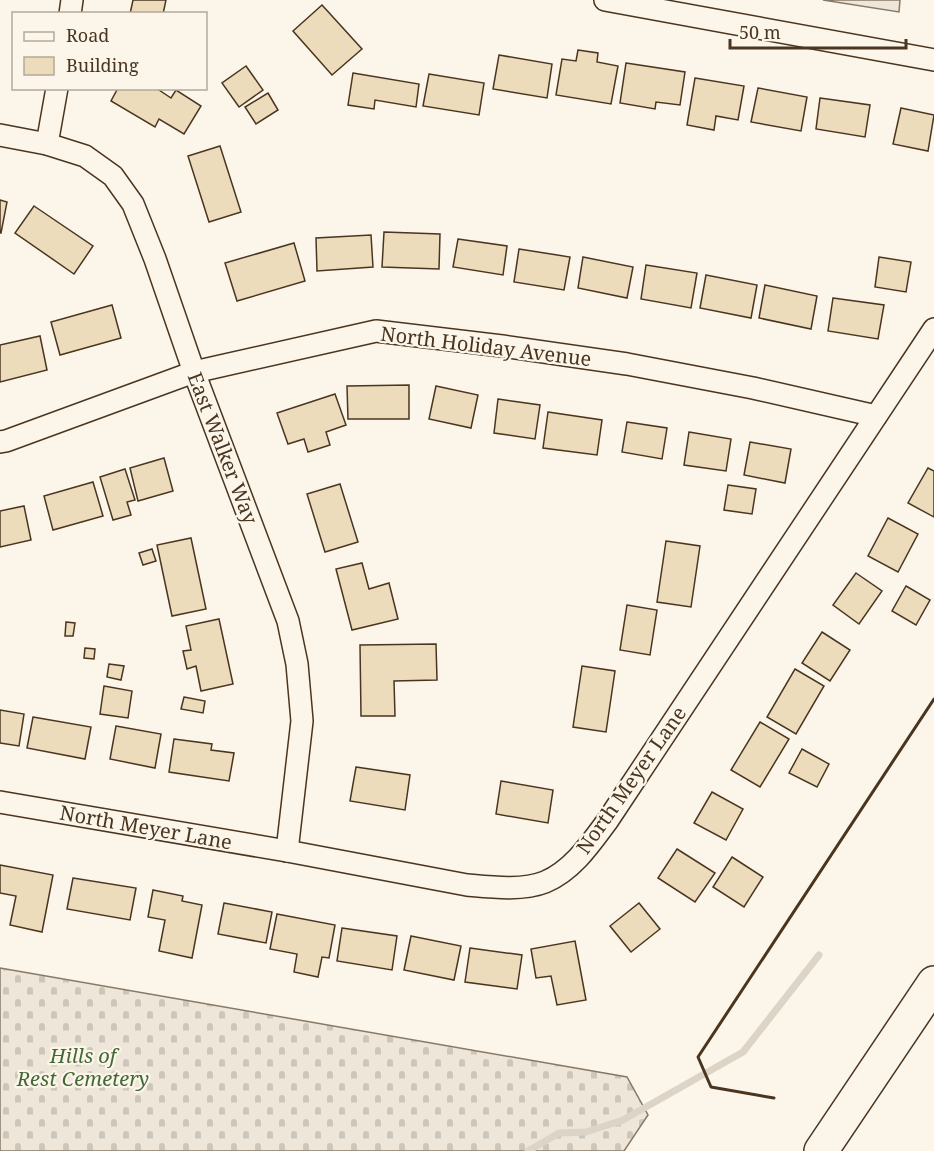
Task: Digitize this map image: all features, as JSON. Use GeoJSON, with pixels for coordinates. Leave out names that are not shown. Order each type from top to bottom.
{"type":"FeatureCollection","features":[{"type":"Feature","properties":{"kind":"main road"},"geometry":{"type":"LineString","coordinates":[[821,1151],[934,983]]}},
{"type":"Feature","properties":{"kind":"street"},"geometry":{"type":"LineString","coordinates":[[605,0],[934,60]]}},
{"type":"Feature","properties":{"kind":"street"},"geometry":{"type":"LineString","coordinates":[[47,144],[57,90]]}},
{"type":"Feature","properties":{"kind":"street","name":"East Walker Way"},"geometry":{"type":"LineString","coordinates":[[0,135],[47,144],[85,156],[113,176],[133,204],[288,621],[297,664],[302,721],[287,851]]}},
{"type":"Feature","properties":{"kind":"street","name":"North Meyer Lane"},"geometry":{"type":"LineString","coordinates":[[0,802],[287,851],[467,885],[524,886],[545,882],[564,870],[585,850],[608,820],[934,329]]}},
{"type":"Feature","properties":{"kind":"street","name":"North Holiday Avenue"},"geometry":{"type":"LineString","coordinates":[[0,442],[194,372],[376,331],[627,364],[753,388],[876,416]]}},
{"type":"Feature","properties":{"kind":"green space"},"geometry":{"type":"Polygon","coordinates":[[[823,0],[900,0],[899,12],[823,0]]]}},
{"type":"Feature","properties":{"kind":"green space","name":"Hills of Rest Cemetery"},"geometry":{"type":"Polygon","coordinates":[[[0,968],[627,1077],[648,1115],[624,1151],[0,1151],[0,968]]]}},
{"type":"Feature","properties":{"kind":"building"},"geometry":{"type":"Polygon","coordinates":[[[133,0],[166,0],[163,12],[130,12],[133,0]]]}},
{"type":"Feature","properties":{"kind":"building"},"geometry":{"type":"Polygon","coordinates":[[[322,5],[362,49],[332,75],[293,31],[322,5]]]}},
{"type":"Feature","properties":{"kind":"building"},"geometry":{"type":"Polygon","coordinates":[[[578,50],[598,53],[597,62],[618,66],[611,104],[556,95],[562,59],[576,61],[578,50]]]}},
{"type":"Feature","properties":{"kind":"building"},"geometry":{"type":"Polygon","coordinates":[[[499,55],[552,64],[547,98],[493,89],[499,55]]]}},
{"type":"Feature","properties":{"kind":"building"},"geometry":{"type":"Polygon","coordinates":[[[626,63],[685,72],[680,105],[656,102],[655,109],[620,103],[626,63]]]}},
{"type":"Feature","properties":{"kind":"building"},"geometry":{"type":"Polygon","coordinates":[[[246,66],[263,90],[239,107],[222,83],[246,66]]]}},
{"type":"Feature","properties":{"kind":"building"},"geometry":{"type":"Polygon","coordinates":[[[353,73],[419,84],[416,107],[375,100],[374,109],[348,105],[353,73]]]}},
{"type":"Feature","properties":{"kind":"building"},"geometry":{"type":"Polygon","coordinates":[[[429,74],[484,83],[479,115],[423,106],[429,74]]]}},
{"type":"Feature","properties":{"kind":"building"},"geometry":{"type":"Polygon","coordinates":[[[695,78],[744,86],[738,120],[716,116],[714,130],[687,125],[695,78]]]}},
{"type":"Feature","properties":{"kind":"building"},"geometry":{"type":"Polygon","coordinates":[[[758,88],[807,97],[801,131],[751,122],[758,88]]]}},
{"type":"Feature","properties":{"kind":"building"},"geometry":{"type":"Polygon","coordinates":[[[117,90],[159,90],[171,98],[176,90],[201,106],[184,134],[159,119],[155,127],[111,101],[117,90]]]}},
{"type":"Feature","properties":{"kind":"building"},"geometry":{"type":"Polygon","coordinates":[[[268,93],[278,110],[256,124],[245,107],[268,93]]]}},
{"type":"Feature","properties":{"kind":"building"},"geometry":{"type":"Polygon","coordinates":[[[820,98],[870,105],[865,137],[816,129],[820,98]]]}},
{"type":"Feature","properties":{"kind":"building"},"geometry":{"type":"Polygon","coordinates":[[[901,108],[934,115],[928,151],[893,144],[901,108]]]}},
{"type":"Feature","properties":{"kind":"building"},"geometry":{"type":"Polygon","coordinates":[[[220,146],[241,212],[209,222],[188,156],[220,146]]]}},
{"type":"Feature","properties":{"kind":"building"},"geometry":{"type":"Polygon","coordinates":[[[0,200],[7,202],[1,233],[0,233],[0,200]]]}},
{"type":"Feature","properties":{"kind":"building"},"geometry":{"type":"Polygon","coordinates":[[[34,206],[93,246],[74,274],[15,233],[34,206]]]}},
{"type":"Feature","properties":{"kind":"building"},"geometry":{"type":"Polygon","coordinates":[[[384,232],[440,234],[439,269],[382,267],[384,232]]]}},
{"type":"Feature","properties":{"kind":"building"},"geometry":{"type":"Polygon","coordinates":[[[371,235],[373,267],[317,271],[316,238],[371,235]]]}},
{"type":"Feature","properties":{"kind":"building"},"geometry":{"type":"Polygon","coordinates":[[[458,239],[507,246],[503,275],[453,267],[458,239]]]}},
{"type":"Feature","properties":{"kind":"building"},"geometry":{"type":"Polygon","coordinates":[[[294,243],[305,281],[237,301],[225,263],[294,243]]]}},
{"type":"Feature","properties":{"kind":"building"},"geometry":{"type":"Polygon","coordinates":[[[519,249],[570,257],[564,290],[514,282],[519,249]]]}},
{"type":"Feature","properties":{"kind":"building"},"geometry":{"type":"Polygon","coordinates":[[[583,257],[633,267],[627,298],[578,288],[583,257]]]}},
{"type":"Feature","properties":{"kind":"building"},"geometry":{"type":"Polygon","coordinates":[[[879,257],[911,262],[906,292],[875,287],[879,257]]]}},
{"type":"Feature","properties":{"kind":"building"},"geometry":{"type":"Polygon","coordinates":[[[646,265],[697,273],[691,308],[641,299],[646,265]]]}},
{"type":"Feature","properties":{"kind":"building"},"geometry":{"type":"Polygon","coordinates":[[[706,275],[757,285],[751,318],[700,308],[706,275]]]}},
{"type":"Feature","properties":{"kind":"building"},"geometry":{"type":"Polygon","coordinates":[[[765,285],[817,296],[811,329],[759,318],[765,285]]]}},
{"type":"Feature","properties":{"kind":"building"},"geometry":{"type":"Polygon","coordinates":[[[833,298],[884,305],[878,339],[828,331],[833,298]]]}},
{"type":"Feature","properties":{"kind":"building"},"geometry":{"type":"Polygon","coordinates":[[[112,305],[121,338],[60,355],[51,322],[112,305]]]}},
{"type":"Feature","properties":{"kind":"building"},"geometry":{"type":"Polygon","coordinates":[[[40,336],[47,370],[0,382],[0,345],[40,336]]]}},
{"type":"Feature","properties":{"kind":"building"},"geometry":{"type":"Polygon","coordinates":[[[409,385],[409,419],[348,419],[347,386],[409,385]]]}},
{"type":"Feature","properties":{"kind":"building"},"geometry":{"type":"Polygon","coordinates":[[[436,386],[478,395],[471,428],[429,419],[436,386]]]}},
{"type":"Feature","properties":{"kind":"building"},"geometry":{"type":"Polygon","coordinates":[[[335,394],[346,425],[326,432],[330,445],[308,452],[304,439],[288,444],[277,413],[335,394]]]}},
{"type":"Feature","properties":{"kind":"building"},"geometry":{"type":"Polygon","coordinates":[[[498,399],[540,405],[535,439],[494,433],[498,399]]]}},
{"type":"Feature","properties":{"kind":"building"},"geometry":{"type":"Polygon","coordinates":[[[548,412],[602,420],[597,455],[543,448],[548,412]]]}},
{"type":"Feature","properties":{"kind":"building"},"geometry":{"type":"Polygon","coordinates":[[[627,422],[667,428],[662,459],[622,452],[627,422]]]}},
{"type":"Feature","properties":{"kind":"building"},"geometry":{"type":"Polygon","coordinates":[[[689,432],[731,439],[726,471],[684,465],[689,432]]]}},
{"type":"Feature","properties":{"kind":"building"},"geometry":{"type":"Polygon","coordinates":[[[750,442],[791,449],[785,483],[744,475],[750,442]]]}},
{"type":"Feature","properties":{"kind":"building"},"geometry":{"type":"Polygon","coordinates":[[[164,458],[173,491],[138,501],[130,468],[164,458]]]}},
{"type":"Feature","properties":{"kind":"building"},"geometry":{"type":"Polygon","coordinates":[[[928,468],[934,471],[934,517],[908,503],[928,468]]]}},
{"type":"Feature","properties":{"kind":"building"},"geometry":{"type":"Polygon","coordinates":[[[125,469],[135,500],[127,502],[131,515],[113,520],[100,477],[125,469]]]}},
{"type":"Feature","properties":{"kind":"building"},"geometry":{"type":"Polygon","coordinates":[[[93,482],[103,516],[53,530],[44,496],[93,482]]]}},
{"type":"Feature","properties":{"kind":"building"},"geometry":{"type":"Polygon","coordinates":[[[340,484],[358,542],[325,552],[307,494],[340,484]]]}},
{"type":"Feature","properties":{"kind":"building"},"geometry":{"type":"Polygon","coordinates":[[[728,485],[756,489],[752,514],[724,510],[728,485]]]}},
{"type":"Feature","properties":{"kind":"building"},"geometry":{"type":"Polygon","coordinates":[[[24,506],[31,540],[0,547],[0,511],[24,506]]]}},
{"type":"Feature","properties":{"kind":"building"},"geometry":{"type":"Polygon","coordinates":[[[888,518],[918,534],[898,572],[868,556],[888,518]]]}},
{"type":"Feature","properties":{"kind":"building"},"geometry":{"type":"Polygon","coordinates":[[[191,538],[206,609],[172,616],[157,545],[191,538]]]}},
{"type":"Feature","properties":{"kind":"building"},"geometry":{"type":"Polygon","coordinates":[[[666,541],[700,546],[691,607],[657,602],[666,541]]]}},
{"type":"Feature","properties":{"kind":"building"},"geometry":{"type":"Polygon","coordinates":[[[152,549],[156,561],[143,565],[139,553],[152,549]]]}},
{"type":"Feature","properties":{"kind":"building"},"geometry":{"type":"Polygon","coordinates":[[[362,563],[369,589],[389,583],[398,619],[352,630],[336,569],[362,563]]]}},
{"type":"Feature","properties":{"kind":"building"},"geometry":{"type":"Polygon","coordinates":[[[856,573],[882,591],[859,624],[833,605],[856,573]]]}},
{"type":"Feature","properties":{"kind":"building"},"geometry":{"type":"Polygon","coordinates":[[[906,586],[930,600],[916,625],[892,611],[906,586]]]}},
{"type":"Feature","properties":{"kind":"building"},"geometry":{"type":"Polygon","coordinates":[[[627,605],[657,610],[650,655],[620,650],[627,605]]]}},
{"type":"Feature","properties":{"kind":"building"},"geometry":{"type":"Polygon","coordinates":[[[219,619],[233,684],[201,691],[196,666],[187,669],[183,651],[191,650],[186,626],[219,619]]]}},
{"type":"Feature","properties":{"kind":"building"},"geometry":{"type":"Polygon","coordinates":[[[66,622],[75,623],[73,636],[65,636],[66,622]]]}},
{"type":"Feature","properties":{"kind":"building"},"geometry":{"type":"Polygon","coordinates":[[[822,632],[850,650],[830,681],[802,663],[822,632]]]}},
{"type":"Feature","properties":{"kind":"building"},"geometry":{"type":"Polygon","coordinates":[[[436,644],[437,680],[394,681],[395,716],[361,716],[360,645],[436,644]]]}},
{"type":"Feature","properties":{"kind":"building"},"geometry":{"type":"Polygon","coordinates":[[[85,648],[95,649],[94,659],[84,658],[85,648]]]}},
{"type":"Feature","properties":{"kind":"building"},"geometry":{"type":"Polygon","coordinates":[[[109,664],[124,666],[121,680],[107,677],[109,664]]]}},
{"type":"Feature","properties":{"kind":"building"},"geometry":{"type":"Polygon","coordinates":[[[582,666],[615,671],[606,732],[573,727],[582,666]]]}},
{"type":"Feature","properties":{"kind":"building"},"geometry":{"type":"Polygon","coordinates":[[[795,669],[824,686],[796,734],[767,717],[795,669]]]}},
{"type":"Feature","properties":{"kind":"building"},"geometry":{"type":"Polygon","coordinates":[[[104,686],[132,691],[128,718],[100,714],[104,686]]]}},
{"type":"Feature","properties":{"kind":"building"},"geometry":{"type":"Polygon","coordinates":[[[184,697],[205,701],[203,713],[181,709],[184,697]]]}},
{"type":"Feature","properties":{"kind":"building"},"geometry":{"type":"Polygon","coordinates":[[[0,710],[24,714],[19,746],[0,743],[0,710]]]}},
{"type":"Feature","properties":{"kind":"building"},"geometry":{"type":"Polygon","coordinates":[[[33,717],[91,727],[85,759],[27,748],[33,717]]]}},
{"type":"Feature","properties":{"kind":"building"},"geometry":{"type":"Polygon","coordinates":[[[760,722],[789,739],[760,787],[731,770],[760,722]]]}},
{"type":"Feature","properties":{"kind":"building"},"geometry":{"type":"Polygon","coordinates":[[[116,726],[161,734],[155,768],[110,759],[116,726]]]}},
{"type":"Feature","properties":{"kind":"building"},"geometry":{"type":"Polygon","coordinates":[[[174,739],[212,744],[211,750],[234,753],[229,781],[169,772],[174,739]]]}},
{"type":"Feature","properties":{"kind":"building"},"geometry":{"type":"Polygon","coordinates":[[[802,749],[829,764],[817,787],[789,773],[802,749]]]}},
{"type":"Feature","properties":{"kind":"building"},"geometry":{"type":"Polygon","coordinates":[[[356,767],[410,775],[405,810],[350,801],[356,767]]]}},
{"type":"Feature","properties":{"kind":"building"},"geometry":{"type":"Polygon","coordinates":[[[501,781],[553,790],[548,823],[496,814],[501,781]]]}},
{"type":"Feature","properties":{"kind":"building"},"geometry":{"type":"Polygon","coordinates":[[[712,792],[743,809],[726,840],[694,823],[712,792]]]}},
{"type":"Feature","properties":{"kind":"building"},"geometry":{"type":"Polygon","coordinates":[[[677,849],[715,873],[695,902],[658,878],[677,849]]]}},
{"type":"Feature","properties":{"kind":"building"},"geometry":{"type":"Polygon","coordinates":[[[732,857],[763,877],[744,907],[713,887],[732,857]]]}},
{"type":"Feature","properties":{"kind":"building"},"geometry":{"type":"Polygon","coordinates":[[[0,865],[53,875],[42,932],[10,925],[16,896],[0,893],[0,865]]]}},
{"type":"Feature","properties":{"kind":"building"},"geometry":{"type":"Polygon","coordinates":[[[73,878],[136,888],[130,920],[67,909],[73,878]]]}},
{"type":"Feature","properties":{"kind":"building"},"geometry":{"type":"Polygon","coordinates":[[[153,890],[183,896],[182,901],[202,905],[192,958],[159,951],[165,920],[148,917],[153,890]]]}},
{"type":"Feature","properties":{"kind":"building"},"geometry":{"type":"Polygon","coordinates":[[[224,903],[272,912],[266,943],[218,934],[224,903]]]}},
{"type":"Feature","properties":{"kind":"building"},"geometry":{"type":"Polygon","coordinates":[[[639,903],[660,929],[631,952],[610,926],[639,903]]]}},
{"type":"Feature","properties":{"kind":"building"},"geometry":{"type":"Polygon","coordinates":[[[277,914],[335,925],[329,958],[322,957],[318,977],[294,972],[297,954],[270,949],[277,914]]]}},
{"type":"Feature","properties":{"kind":"building"},"geometry":{"type":"Polygon","coordinates":[[[342,928],[397,936],[392,970],[337,961],[342,928]]]}},
{"type":"Feature","properties":{"kind":"building"},"geometry":{"type":"Polygon","coordinates":[[[411,936],[461,946],[454,980],[404,970],[411,936]]]}},
{"type":"Feature","properties":{"kind":"building"},"geometry":{"type":"Polygon","coordinates":[[[575,941],[586,1000],[557,1005],[551,976],[536,978],[531,949],[575,941]]]}},
{"type":"Feature","properties":{"kind":"building"},"geometry":{"type":"Polygon","coordinates":[[[470,948],[522,955],[517,989],[465,982],[470,948]]]}},
{"type":"Feature","properties":{"kind":"waterway"},"geometry":{"type":"LineString","coordinates":[[528,1151],[559,1133],[586,1132],[623,1120],[743,1052],[819,955]]}},
{"type":"Feature","properties":{"kind":"wall"},"geometry":{"type":"LineString","coordinates":[[774,1098],[711,1087],[698,1057],[934,699]]}}]}
